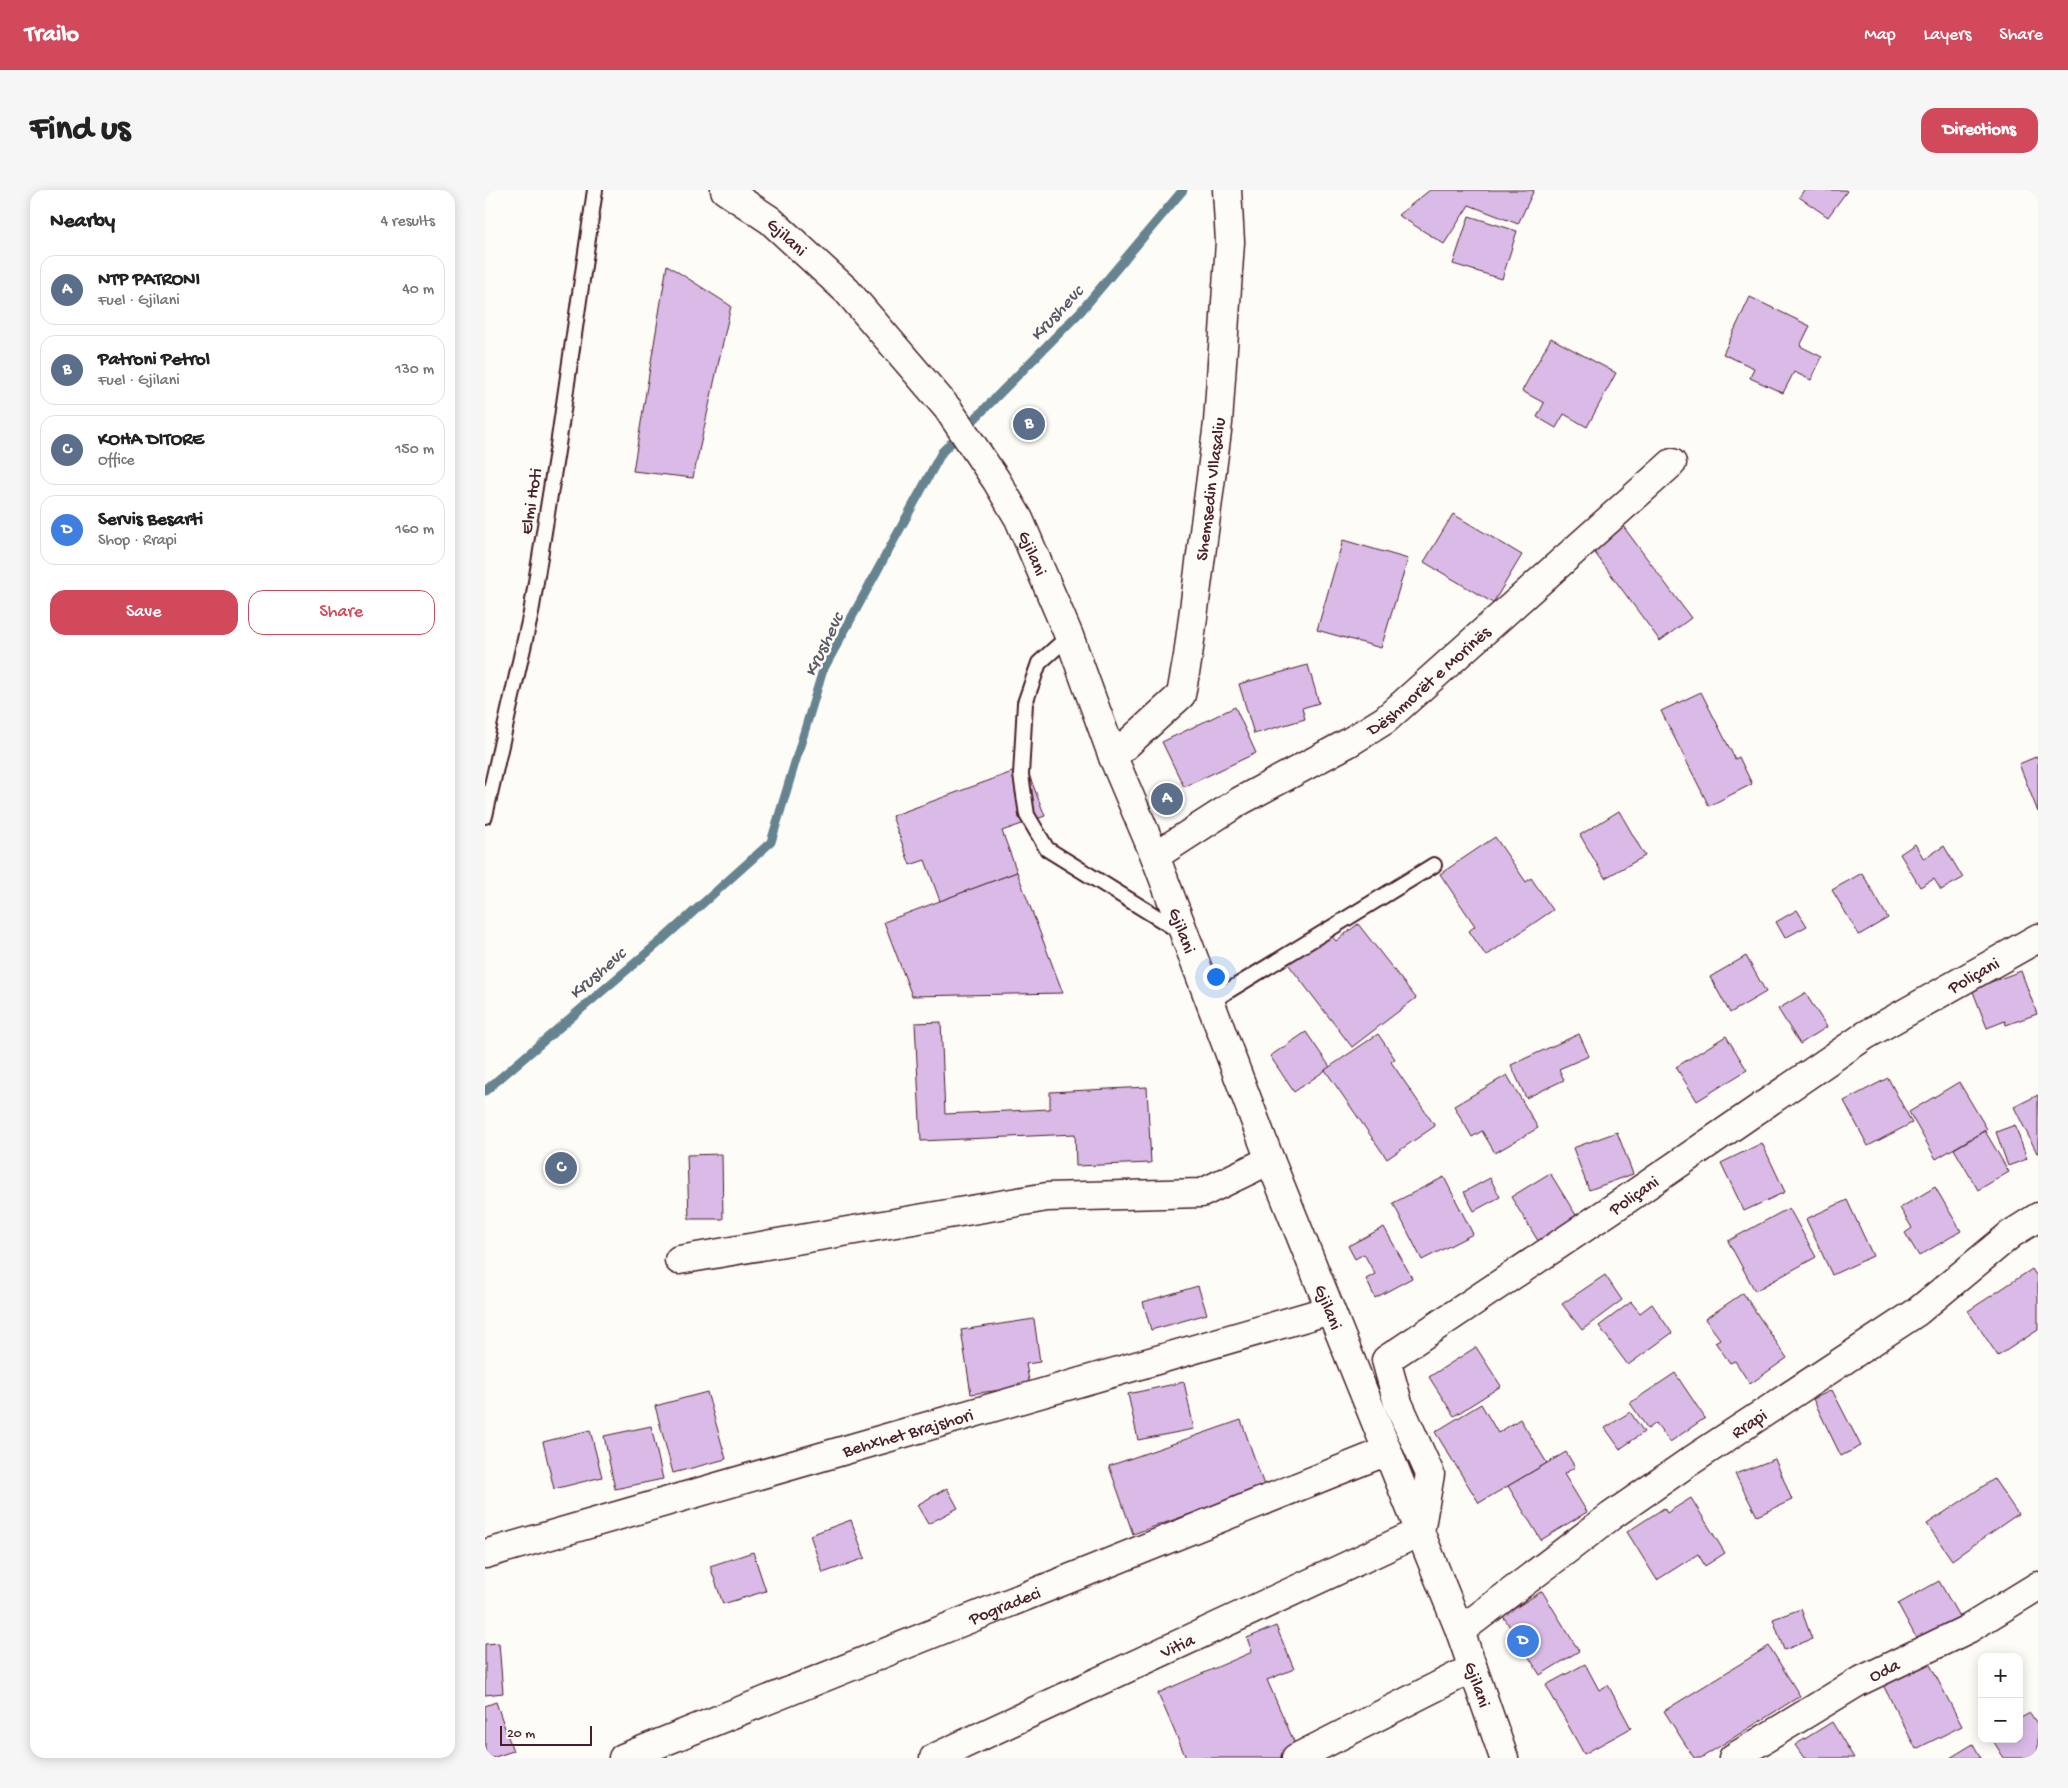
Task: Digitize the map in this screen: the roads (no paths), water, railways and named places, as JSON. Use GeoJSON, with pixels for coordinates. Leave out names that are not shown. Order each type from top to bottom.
{"type":"FeatureCollection","features":[{"type":"Feature","properties":{"kind":"street","name":"Gjilani"},"geometry":{"type":"LineString","coordinates":[[725,190],[770,220],[847,291],[948,409],[996,480],[1019,519],[1069,636],[1113,757],[1155,856],[1270,1160],[1460,1631],[1504,1758]]}},
{"type":"Feature","properties":{"kind":"street","name":"Shemsedin Vllasaliu"},"geometry":{"type":"LineString","coordinates":[[1113,757],[1181,694],[1188,656],[1218,423],[1230,242],[1228,196]]}},
{"type":"Feature","properties":{"kind":"street","name":"Dëshmorët e Morinës"},"geometry":{"type":"LineString","coordinates":[[1155,856],[1240,801],[1348,743],[1385,720],[1672,463]]}},
{"type":"Feature","properties":{"kind":"street","name":"Poliçani"},"geometry":{"type":"LineString","coordinates":[[1420,1532],[1430,1474],[1398,1403],[1386,1360],[1651,1183],[1866,1035],[2038,938]]}},
{"type":"Feature","properties":{"kind":"street"},"geometry":{"type":"LineString","coordinates":[[679,1260],[1047,1197],[1202,1193],[1270,1160]]}},
{"type":"Feature","properties":{"kind":"street","name":"Rrapi"},"geometry":{"type":"LineString","coordinates":[[1460,1631],[1611,1516],[1686,1464],[1917,1312],[2011,1234],[2038,1217]]}},
{"type":"Feature","properties":{"kind":"street","name":"Behxhet Brajshori"},"geometry":{"type":"LineString","coordinates":[[485,1554],[1330,1310]]}},
{"type":"Feature","properties":{"kind":"street","name":"Pogradeci"},"geometry":{"type":"LineString","coordinates":[[623,1758],[1387,1451]]}},
{"type":"Feature","properties":{"kind":"street","name":"Vitia"},"geometry":{"type":"LineString","coordinates":[[934,1758],[1420,1532]]}},
{"type":"Feature","properties":{"kind":"street","name":"Oda"},"geometry":{"type":"LineString","coordinates":[[1733,1758],[1858,1682],[1968,1629],[2038,1586]]}},
{"type":"Feature","properties":{"kind":"street"},"geometry":{"type":"LineString","coordinates":[[1296,1758],[1473,1668]]}},
{"type":"Feature","properties":{"kind":"lane","name":"Elmi Hoti"},"geometry":{"type":"LineString","coordinates":[[485,816],[531,613],[558,445],[595,190]]}},
{"type":"Feature","properties":{"kind":"lane"},"geometry":{"type":"LineString","coordinates":[[1069,636],[1039,663],[1025,703],[1021,774],[1027,815],[1047,849],[1184,934]]}},
{"type":"Feature","properties":{"kind":"lane"},"geometry":{"type":"LineString","coordinates":[[1210,1002],[1434,865]]}},
{"type":"Feature","properties":{"kind":"waterway","name":"Krushevc"},"geometry":{"type":"LineString","coordinates":[[485,1091],[662,940],[771,842],[823,670],[942,452],[1081,311],[1183,190]]}},
{"type":"Feature","properties":{"kind":"place","name":"Patroni Petrol"},"geometry":{"type":"Point","coordinates":[1029,424]}},
{"type":"Feature","properties":{"kind":"place","name":"NTP PATRONI"},"geometry":{"type":"Point","coordinates":[1167,799]}},
{"type":"Feature","properties":{"kind":"place","name":"KOHA DITORE"},"geometry":{"type":"Point","coordinates":[561,1168]}},
{"type":"Feature","properties":{"kind":"place","name":"Servis Besarti"},"geometry":{"type":"Point","coordinates":[1523,1641]}}]}
